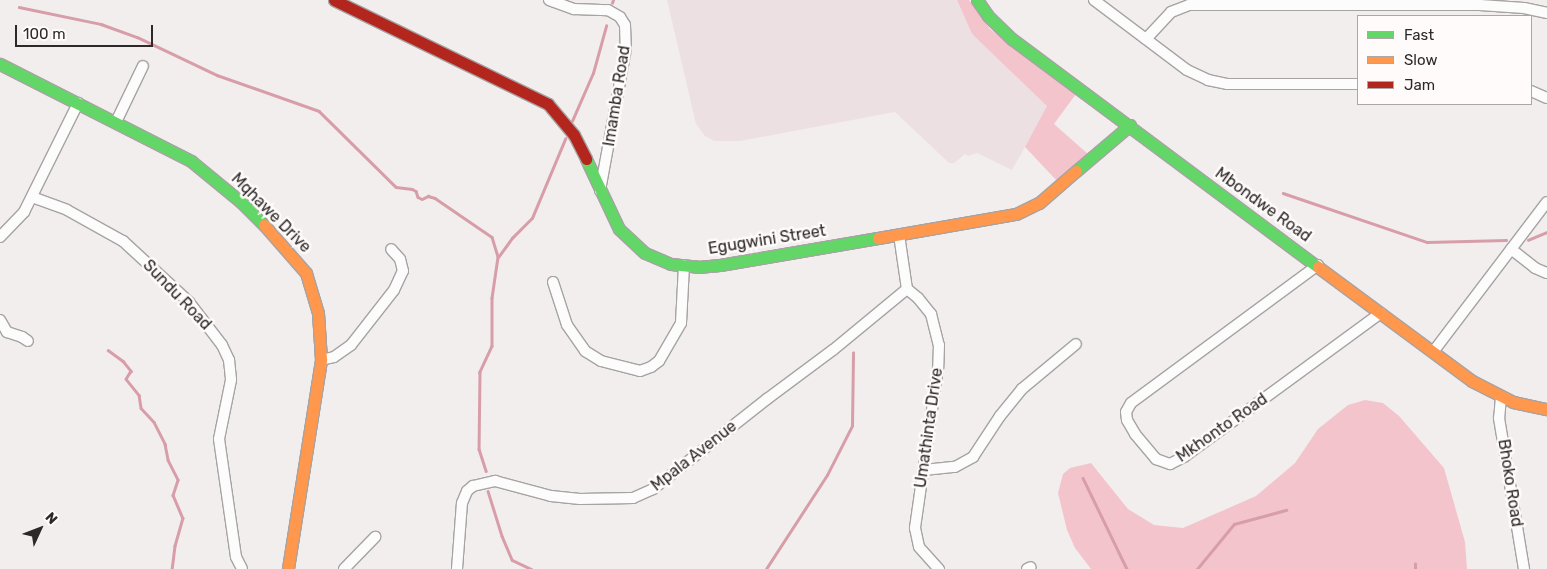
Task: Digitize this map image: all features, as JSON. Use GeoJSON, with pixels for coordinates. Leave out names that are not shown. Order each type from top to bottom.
{"type":"FeatureCollection","features":[{"type":"Feature","properties":{"kind":"street","name":"Egugwini Street"},"geometry":{"type":"LineString","coordinates":[[334,0],[548,104],[574,135],[619,229],[636,246],[661,261],[684,265],[720,265],[1008,216],[1027,210],[1047,196],[1130,125]]}},
{"type":"Feature","properties":{"kind":"street","name":"Imamba Road"},"geometry":{"type":"LineString","coordinates":[[549,0],[574,9],[608,10],[620,17],[625,26],[626,49],[600,191]]}},
{"type":"Feature","properties":{"kind":"street","name":"Mbondwe Road"},"geometry":{"type":"LineString","coordinates":[[978,0],[988,16],[1012,39],[1472,381],[1501,397],[1524,406],[1547,409]]}},
{"type":"Feature","properties":{"kind":"street"},"geometry":{"type":"LineString","coordinates":[[1094,0],[1187,70],[1215,82],[1357,84]]}},
{"type":"Feature","properties":{"kind":"street"},"geometry":{"type":"LineString","coordinates":[[1146,39],[1171,12],[1189,5],[1480,3],[1524,8],[1547,13]]}},
{"type":"Feature","properties":{"kind":"street","name":"Mqhawe Drive"},"geometry":{"type":"LineString","coordinates":[[0,64],[178,153],[207,173],[241,202],[298,261],[306,274],[315,300],[320,328],[321,360],[288,569]]}},
{"type":"Feature","properties":{"kind":"street"},"geometry":{"type":"LineString","coordinates":[[116,122],[143,66]]}},
{"type":"Feature","properties":{"kind":"street"},"geometry":{"type":"LineString","coordinates":[[1532,91],[1547,98]]}},
{"type":"Feature","properties":{"kind":"street"},"geometry":{"type":"LineString","coordinates":[[0,237],[18,220],[32,197],[78,103]]}},
{"type":"Feature","properties":{"kind":"street","name":"Sundu Road"},"geometry":{"type":"LineString","coordinates":[[32,197],[67,210],[123,241],[188,302],[222,345],[229,360],[231,380],[218,439],[236,557],[242,569]]}},
{"type":"Feature","properties":{"kind":"street"},"geometry":{"type":"LineString","coordinates":[[1433,352],[1547,202]]}},
{"type":"Feature","properties":{"kind":"street"},"geometry":{"type":"LineString","coordinates":[[899,235],[907,289]]}},
{"type":"Feature","properties":{"kind":"street"},"geometry":{"type":"LineString","coordinates":[[321,360],[334,356],[351,345],[403,276],[400,259],[391,249]]}},
{"type":"Feature","properties":{"kind":"street"},"geometry":{"type":"LineString","coordinates":[[1511,249],[1530,264],[1547,273]]}},
{"type":"Feature","properties":{"kind":"street"},"geometry":{"type":"LineString","coordinates":[[553,282],[567,325],[585,350],[601,362],[640,371],[651,367],[659,360],[681,323],[684,265]]}},
{"type":"Feature","properties":{"kind":"street","name":"Mkhonto Road"},"geometry":{"type":"LineString","coordinates":[[1318,265],[1131,403],[1126,412],[1127,420],[1135,434],[1156,459],[1170,464],[1184,457],[1381,313]]}},
{"type":"Feature","properties":{"kind":"street","name":"Umathinta Drive"},"geometry":{"type":"LineString","coordinates":[[907,289],[918,298],[931,314],[939,345],[938,368],[915,534],[919,547],[939,569]]}},
{"type":"Feature","properties":{"kind":"street","name":"Mpala Avenue"},"geometry":{"type":"LineString","coordinates":[[457,569],[462,503],[467,491],[473,486],[487,481],[495,481],[551,496],[580,499],[621,499],[643,494],[653,489],[833,350],[907,289]]}},
{"type":"Feature","properties":{"kind":"street"},"geometry":{"type":"LineString","coordinates":[[0,320],[6,332],[28,341]]}},
{"type":"Feature","properties":{"kind":"street"},"geometry":{"type":"LineString","coordinates":[[924,470],[955,467],[970,460],[979,451],[1000,416],[1022,389],[1076,344]]}},
{"type":"Feature","properties":{"kind":"street","name":"Bhoko Road"},"geometry":{"type":"LineString","coordinates":[[1501,397],[1499,418],[1524,569]]}},
{"type":"Feature","properties":{"kind":"street"},"geometry":{"type":"LineString","coordinates":[[344,569],[374,537]]}},
{"type":"Feature","properties":{"kind":"shaded area"},"geometry":{"type":"Polygon","coordinates":[[[667,0],[957,0],[972,34],[1048,106],[1012,170],[977,153],[968,156],[965,154],[954,163],[949,163],[895,112],[740,141],[714,141],[705,136],[696,124],[667,0]]]}},
{"type":"Feature","properties":{"kind":"shaded area"},"geometry":{"type":"Polygon","coordinates":[[[957,0],[969,0],[990,29],[1076,94],[1054,124],[1088,154],[1057,181],[1025,147],[1047,106],[972,34],[957,0]]]}},
{"type":"Feature","properties":{"kind":"shaded area"},"geometry":{"type":"Polygon","coordinates":[[[1365,400],[1383,403],[1399,416],[1444,468],[1465,542],[1467,569],[1091,569],[1075,548],[1067,530],[1058,493],[1063,474],[1070,468],[1091,463],[1128,509],[1154,525],[1183,528],[1256,496],[1295,463],[1318,429],[1348,405],[1365,400]]]}},
{"type":"Feature","properties":{"kind":"waterway"},"geometry":{"type":"LineString","coordinates":[[19,7],[101,24],[137,37],[217,75],[319,111],[396,187],[412,189],[422,199],[428,196],[435,198],[492,237],[498,257],[492,298],[492,346],[480,372],[479,449],[486,471]]}},
{"type":"Feature","properties":{"kind":"waterway"},"geometry":{"type":"LineString","coordinates":[[572,121],[593,73],[606,26]]}},
{"type":"Feature","properties":{"kind":"waterway"},"geometry":{"type":"LineString","coordinates":[[499,256],[512,238],[532,218],[565,139]]}},
{"type":"Feature","properties":{"kind":"waterway"},"geometry":{"type":"LineString","coordinates":[[1283,193],[1427,242],[1506,240]]}},
{"type":"Feature","properties":{"kind":"waterway"},"geometry":{"type":"LineString","coordinates":[[1528,240],[1547,232]]}},
{"type":"Feature","properties":{"kind":"waterway"},"geometry":{"type":"LineString","coordinates":[[108,350],[123,361],[131,371],[126,379],[139,395],[141,408],[154,422],[165,444],[168,460],[178,480],[173,495],[183,518],[175,546],[172,569]]}},
{"type":"Feature","properties":{"kind":"waterway"},"geometry":{"type":"LineString","coordinates":[[766,569],[827,475],[852,426],[853,353]]}},
{"type":"Feature","properties":{"kind":"waterway"},"geometry":{"type":"LineString","coordinates":[[1083,478],[1127,569]]}},
{"type":"Feature","properties":{"kind":"waterway"},"geometry":{"type":"LineString","coordinates":[[488,491],[502,536],[512,560],[531,569]]}},
{"type":"Feature","properties":{"kind":"waterway"},"geometry":{"type":"LineString","coordinates":[[1197,569],[1234,524],[1286,510]]}},
{"type":"Feature","properties":{"kind":"waterway"},"geometry":{"type":"LineString","coordinates":[[1415,564],[1415,569]]}},
{"type":"Feature","properties":{"kind":"traffic: fast"},"geometry":{"type":"LineString","coordinates":[[977,0],[988,16],[1012,39],[1318,267]]}},
{"type":"Feature","properties":{"kind":"traffic: fast"},"geometry":{"type":"LineString","coordinates":[[0,64],[191,161],[241,202],[264,225]]}},
{"type":"Feature","properties":{"kind":"traffic: fast"},"geometry":{"type":"LineString","coordinates":[[1076,171],[1130,125]]}},
{"type":"Feature","properties":{"kind":"traffic: fast"},"geometry":{"type":"LineString","coordinates":[[586,159],[619,229],[645,253],[671,264],[698,267],[720,265],[878,238]]}},
{"type":"Feature","properties":{"kind":"traffic: slow"},"geometry":{"type":"LineString","coordinates":[[878,238],[1016,214],[1039,203],[1076,171]]}},
{"type":"Feature","properties":{"kind":"traffic: slow"},"geometry":{"type":"LineString","coordinates":[[264,225],[306,273],[318,313],[321,360],[288,569]]}},
{"type":"Feature","properties":{"kind":"traffic: slow"},"geometry":{"type":"LineString","coordinates":[[1318,267],[1472,381],[1513,402],[1547,409]]}},
{"type":"Feature","properties":{"kind":"traffic: jam"},"geometry":{"type":"LineString","coordinates":[[334,0],[548,104],[574,135],[586,159]]}}]}
